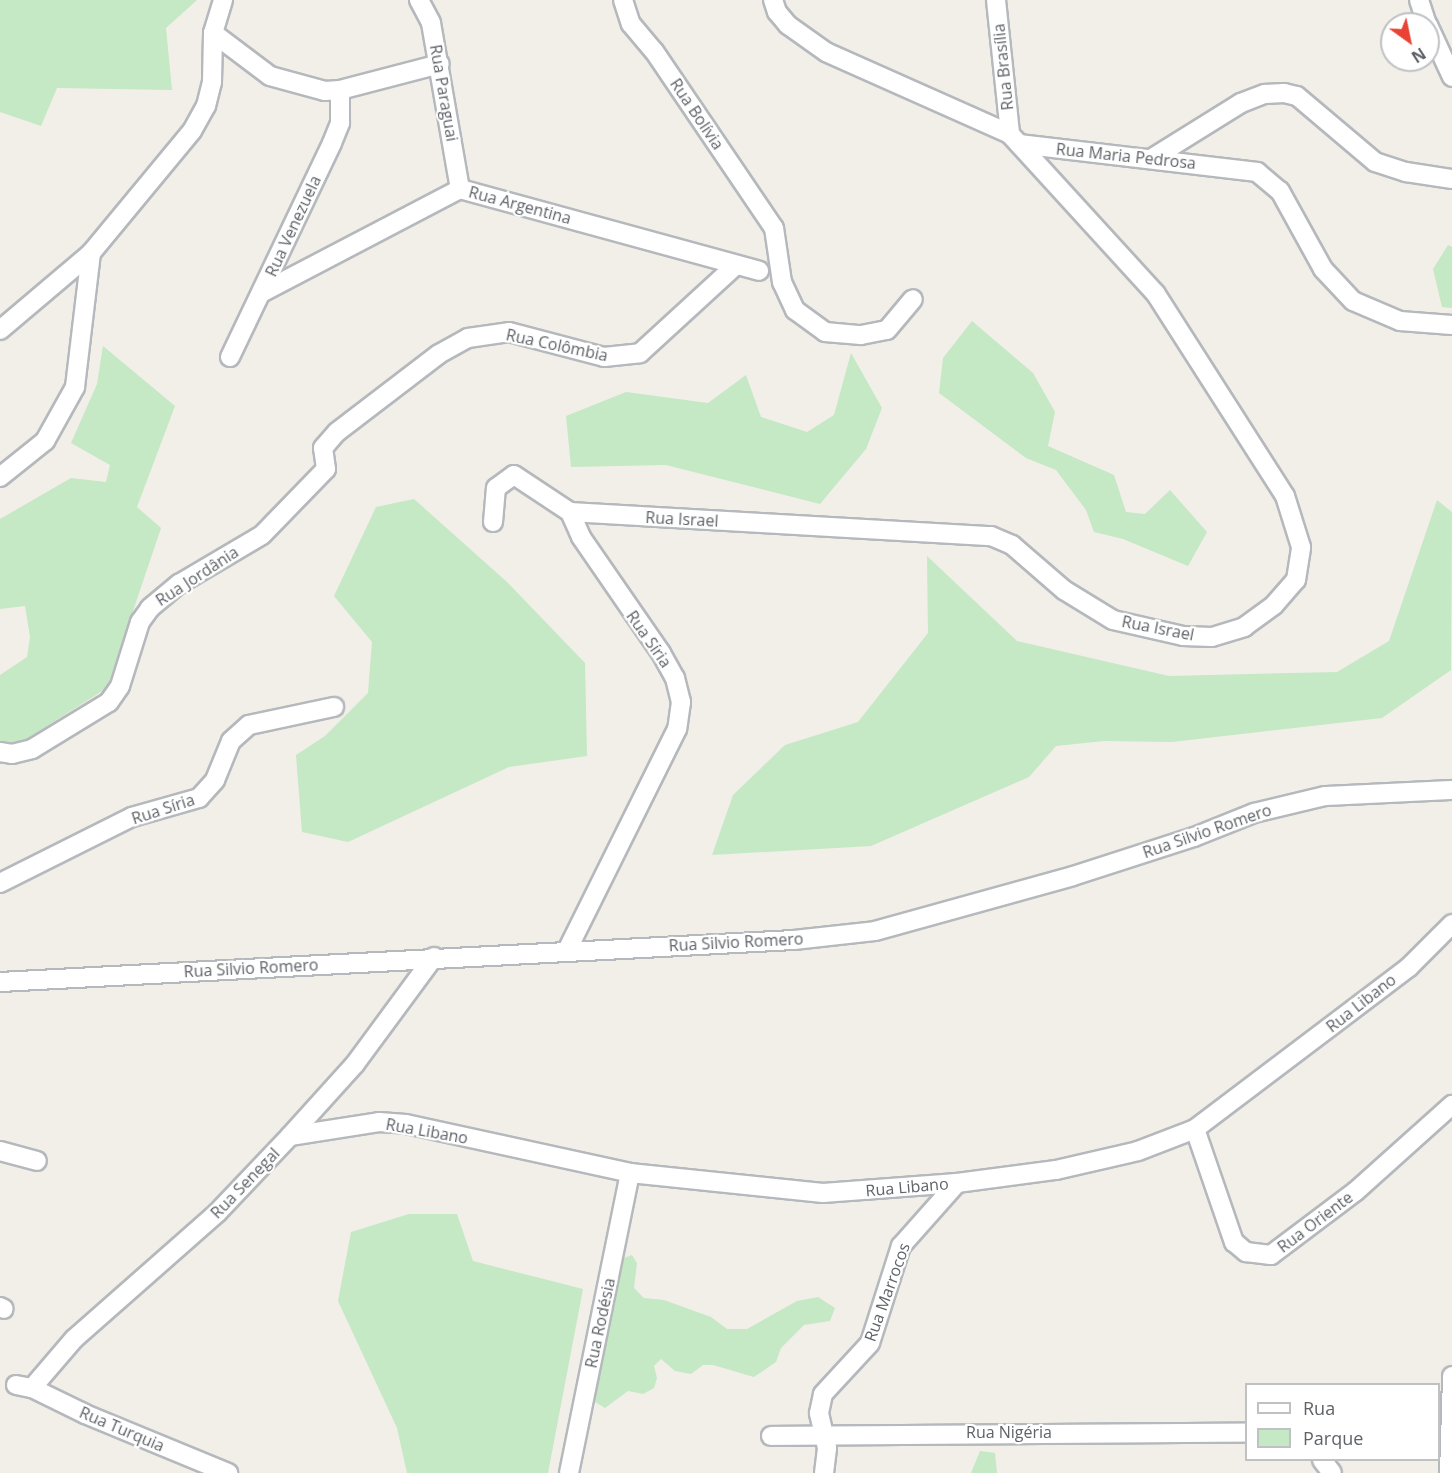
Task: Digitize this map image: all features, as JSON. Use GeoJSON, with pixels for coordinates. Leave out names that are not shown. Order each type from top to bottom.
{"type":"FeatureCollection","features":[{"type":"Feature","properties":{"kind":"street"},"geometry":{"type":"LineString","coordinates":[[0,330],[91,253],[163,167],[206,106],[212,82],[213,33],[223,0]]}},
{"type":"Feature","properties":{"kind":"street","name":"Rua Paraguai"},"geometry":{"type":"LineString","coordinates":[[419,0],[431,23],[440,63],[460,189]]}},
{"type":"Feature","properties":{"kind":"street","name":"Rua Bolívia"},"geometry":{"type":"LineString","coordinates":[[623,0],[631,24],[654,51],[774,228],[786,296],[806,321],[825,332],[846,336],[887,330],[913,298]]}},
{"type":"Feature","properties":{"kind":"street","name":"Rua Maria Pedrosa"},"geometry":{"type":"LineString","coordinates":[[773,0],[777,12],[788,25],[826,52],[1015,139],[1257,172],[1280,191],[1323,269],[1353,301],[1400,321],[1452,325]]}},
{"type":"Feature","properties":{"kind":"street","name":"Rua Brasília"},"geometry":{"type":"LineString","coordinates":[[996,0],[1015,139]]}},
{"type":"Feature","properties":{"kind":"street"},"geometry":{"type":"LineString","coordinates":[[213,33],[270,76],[302,86],[340,90],[440,63]]}},
{"type":"Feature","properties":{"kind":"street"},"geometry":{"type":"LineString","coordinates":[[1440,51],[1452,77]]}},
{"type":"Feature","properties":{"kind":"street","name":"Rua Venezuela"},"geometry":{"type":"LineString","coordinates":[[230,357],[332,143],[340,123],[340,90]]}},
{"type":"Feature","properties":{"kind":"street"},"geometry":{"type":"LineString","coordinates":[[1151,159],[1241,103],[1265,94],[1284,93],[1297,96],[1375,162],[1406,172],[1452,179]]}},
{"type":"Feature","properties":{"kind":"street","name":"Rua Israel"},"geometry":{"type":"LineString","coordinates":[[570,512],[991,536],[1026,555],[1064,590],[1113,620],[1183,636],[1212,637],[1244,627],[1274,605],[1296,580],[1300,547],[1285,496],[1155,293],[1015,139]]}},
{"type":"Feature","properties":{"kind":"street","name":"Rua Argentina"},"geometry":{"type":"LineString","coordinates":[[263,291],[460,189],[759,271]]}},
{"type":"Feature","properties":{"kind":"street"},"geometry":{"type":"LineString","coordinates":[[0,477],[45,441],[75,387],[91,253]]}},
{"type":"Feature","properties":{"kind":"street","name":"Rua Colômbia"},"geometry":{"type":"LineString","coordinates":[[337,432],[439,354],[468,338],[509,332],[604,357],[640,353],[736,265]]}},
{"type":"Feature","properties":{"kind":"street","name":"Rua Jordânia"},"geometry":{"type":"LineString","coordinates":[[0,752],[12,754],[32,749],[109,702],[120,686],[140,622],[150,608],[179,584],[262,534],[298,502],[326,470],[323,448],[337,432]]}},
{"type":"Feature","properties":{"kind":"street"},"geometry":{"type":"LineString","coordinates":[[493,522],[496,488],[514,475],[570,512]]}},
{"type":"Feature","properties":{"kind":"street","name":"Rua Síria"},"geometry":{"type":"LineString","coordinates":[[568,949],[677,729],[681,702],[675,678],[661,654],[635,621],[581,537],[570,512]]}},
{"type":"Feature","properties":{"kind":"street","name":"Rua Síria"},"geometry":{"type":"LineString","coordinates":[[0,883],[132,817],[199,798],[215,780],[231,741],[249,725],[334,707]]}},
{"type":"Feature","properties":{"kind":"street","name":"Rua Silvio Romero"},"geometry":{"type":"LineString","coordinates":[[0,982],[568,949],[794,940],[875,931],[1073,876],[1194,837],[1254,813],[1325,796],[1452,790]]}},
{"type":"Feature","properties":{"kind":"street","name":"Rua Libano"},"geometry":{"type":"LineString","coordinates":[[290,1136],[379,1122],[406,1124],[630,1173],[824,1193],[957,1183],[1103,1159],[1138,1151],[1196,1129],[1409,967],[1452,924]]}},
{"type":"Feature","properties":{"kind":"street","name":"Rua Senegal"},"geometry":{"type":"LineString","coordinates":[[24,1387],[74,1339],[216,1213],[290,1136],[355,1064],[434,957]]}},
{"type":"Feature","properties":{"kind":"street","name":"Rua Oriente"},"geometry":{"type":"LineString","coordinates":[[1196,1129],[1234,1242],[1246,1252],[1271,1255],[1356,1191],[1452,1105]]}},
{"type":"Feature","properties":{"kind":"street"},"geometry":{"type":"LineString","coordinates":[[0,1151],[37,1161]]}},
{"type":"Feature","properties":{"kind":"street","name":"Rua Rodésia"},"geometry":{"type":"LineString","coordinates":[[569,1473],[630,1173]]}},
{"type":"Feature","properties":{"kind":"street","name":"Rua Marrocos"},"geometry":{"type":"LineString","coordinates":[[824,1473],[825,1434],[819,1413],[823,1394],[870,1343],[901,1246],[957,1183]]}},
{"type":"Feature","properties":{"kind":"street"},"geometry":{"type":"LineString","coordinates":[[1449,1473],[1451,1380]]}},
{"type":"Feature","properties":{"kind":"street","name":"Rua Turquia"},"geometry":{"type":"LineString","coordinates":[[24,1387],[228,1473]]}},
{"type":"Feature","properties":{"kind":"street","name":"Rua Nigéria"},"geometry":{"type":"LineString","coordinates":[[771,1436],[1245,1433]]}},
{"type":"Feature","properties":{"kind":"street"},"geometry":{"type":"LineString","coordinates":[[1323,1461],[1332,1473]]}},
{"type":"Feature","properties":{"kind":"green space"},"geometry":{"type":"Polygon","coordinates":[[[0,0],[197,0],[166,28],[172,90],[57,88],[41,126],[0,112],[0,0]]]}},
{"type":"Feature","properties":{"kind":"green space"},"geometry":{"type":"Polygon","coordinates":[[[1448,245],[1452,247],[1452,308],[1442,307],[1433,269],[1448,245]]]}},
{"type":"Feature","properties":{"kind":"green space"},"geometry":{"type":"Polygon","coordinates":[[[972,321],[1033,373],[1055,412],[1048,446],[1114,475],[1126,512],[1145,514],[1170,490],[1207,532],[1188,566],[1123,539],[1094,532],[1086,510],[1056,470],[1026,458],[939,393],[943,358],[972,321]]]}},
{"type":"Feature","properties":{"kind":"green space"},"geometry":{"type":"Polygon","coordinates":[[[103,346],[175,406],[137,507],[161,528],[107,688],[20,743],[0,741],[0,675],[27,657],[30,637],[25,606],[0,609],[0,519],[71,478],[106,482],[110,465],[71,443],[97,384],[103,346]]]}},
{"type":"Feature","properties":{"kind":"green space"},"geometry":{"type":"Polygon","coordinates":[[[851,353],[882,408],[866,449],[820,504],[666,465],[571,467],[566,416],[626,392],[708,403],[746,375],[761,417],[807,432],[834,415],[851,353]]]}},
{"type":"Feature","properties":{"kind":"green space"},"geometry":{"type":"Polygon","coordinates":[[[414,499],[507,582],[585,663],[587,756],[509,767],[348,842],[302,832],[296,755],[325,736],[368,693],[372,642],[334,596],[376,507],[414,499]]]}},
{"type":"Feature","properties":{"kind":"green space"},"geometry":{"type":"Polygon","coordinates":[[[1437,500],[1452,512],[1451,670],[1382,718],[1172,742],[1104,741],[1056,746],[1029,777],[871,846],[712,855],[733,795],[785,745],[858,722],[928,633],[927,556],[1017,641],[1169,676],[1337,672],[1389,641],[1437,500]]]}},
{"type":"Feature","properties":{"kind":"green space"},"geometry":{"type":"Polygon","coordinates":[[[409,1214],[457,1214],[473,1261],[583,1289],[548,1473],[407,1473],[397,1428],[338,1301],[351,1232],[409,1214]]]}},
{"type":"Feature","properties":{"kind":"green space"},"geometry":{"type":"Polygon","coordinates":[[[632,1255],[637,1263],[634,1288],[644,1298],[664,1300],[711,1317],[727,1329],[747,1329],[797,1301],[818,1297],[835,1308],[830,1321],[804,1325],[781,1348],[776,1362],[754,1377],[713,1365],[703,1365],[691,1374],[675,1371],[661,1359],[654,1366],[657,1378],[654,1388],[643,1394],[628,1391],[605,1408],[590,1399],[613,1281],[624,1258],[632,1255]]]}},
{"type":"Feature","properties":{"kind":"green space"},"geometry":{"type":"Polygon","coordinates":[[[980,1451],[995,1453],[997,1473],[971,1473],[980,1451]]]}}]}
